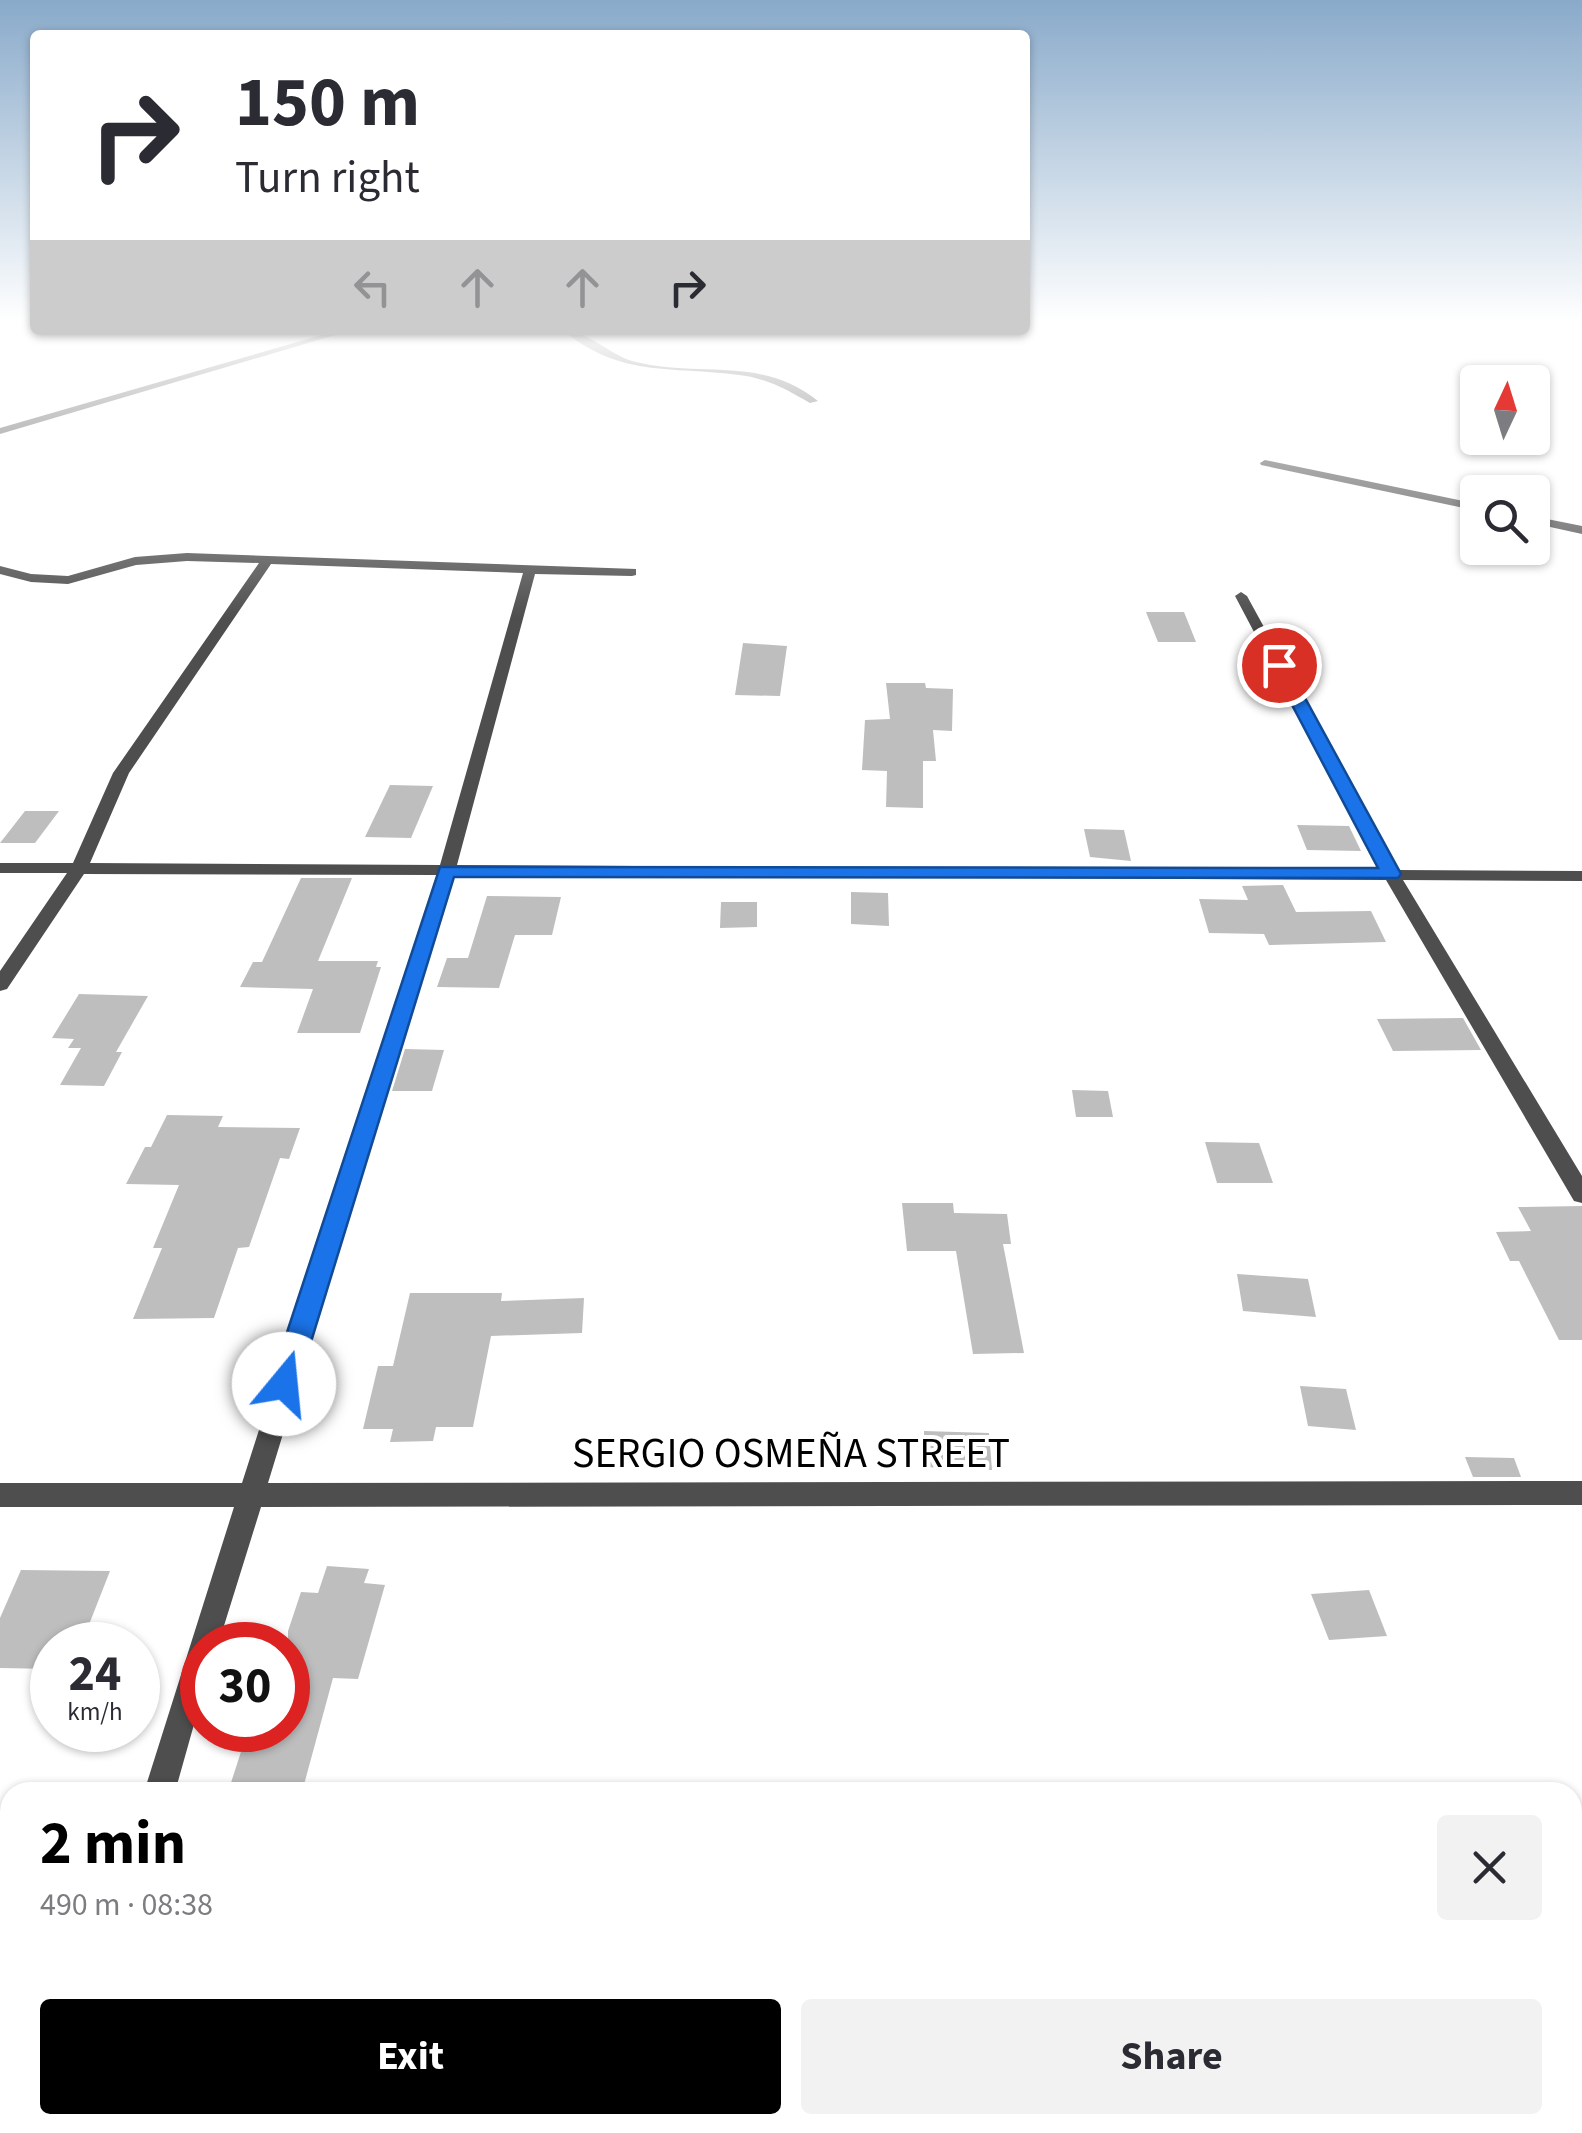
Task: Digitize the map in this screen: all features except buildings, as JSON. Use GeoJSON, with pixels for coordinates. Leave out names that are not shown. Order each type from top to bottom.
{"type":"FeatureCollection","features":[{"type":"Feature","properties":{"kind":"street"},"geometry":{"type":"LineString","coordinates":[[0,430],[36,420]]}},
{"type":"Feature","properties":{"kind":"street"},"geometry":{"type":"LineString","coordinates":[[1265,463],[1460,504]]}},
{"type":"Feature","properties":{"kind":"street"},"geometry":{"type":"LineString","coordinates":[[1550,524],[1582,530]]}},
{"type":"Feature","properties":{"kind":"street"},"geometry":{"type":"LineString","coordinates":[[0,570],[30,578],[68,580],[160,558],[632,572]]}},
{"type":"Feature","properties":{"kind":"street"},"geometry":{"type":"LineString","coordinates":[[0,985],[79,869],[121,774],[267,561]]}},
{"type":"Feature","properties":{"kind":"street"},"geometry":{"type":"LineString","coordinates":[[211,1622],[446,872],[530,570]]}},
{"type":"Feature","properties":{"kind":"street"},"geometry":{"type":"LineString","coordinates":[[1241,596],[1391,874],[1582,1195]]}},
{"type":"Feature","properties":{"kind":"street"},"geometry":{"type":"LineString","coordinates":[[0,868],[1582,876]]}},
{"type":"Feature","properties":{"kind":"street","name":"SERGIO OSMEÑA STREET"},"geometry":{"type":"LineString","coordinates":[[0,1495],[1582,1493]]}},
{"type":"Feature","properties":{"kind":"street"},"geometry":{"type":"LineString","coordinates":[[161,1782],[180,1721]]}},
{"type":"Feature","properties":{"kind":"route"},"geometry":{"type":"LineString","coordinates":[[284,1384],[446,872],[1391,874],[1279,665]]}}]}
